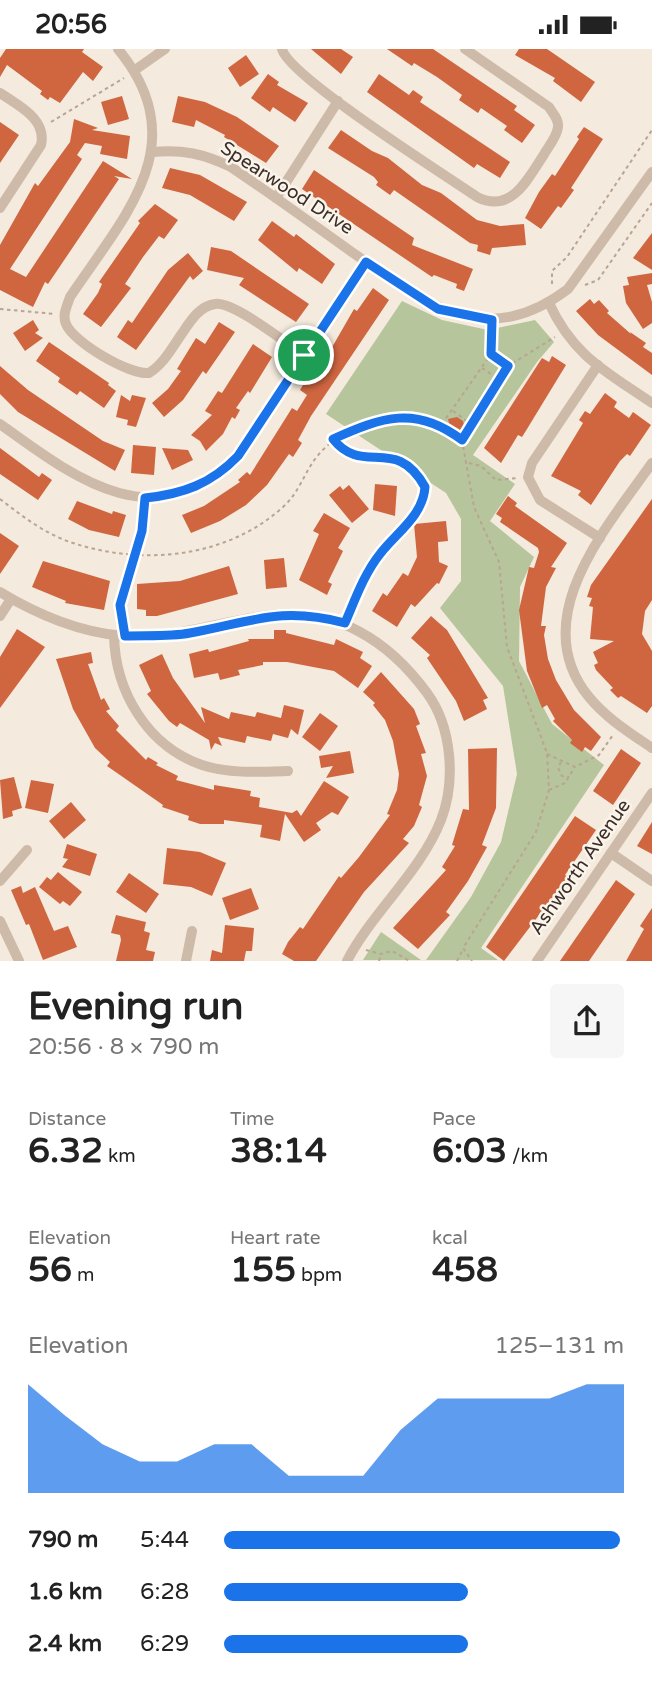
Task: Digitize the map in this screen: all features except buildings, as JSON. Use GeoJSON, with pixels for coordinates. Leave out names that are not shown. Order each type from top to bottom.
{"type":"FeatureCollection","features":[{"type":"Feature","properties":{"kind":"street"},"geometry":{"type":"LineString","coordinates":[[118,49],[135,70],[148,107],[152,152],[143,186],[70,297],[64,314],[73,334],[115,363],[142,374],[149,373],[161,364],[193,318],[205,307],[217,303],[233,308],[304,355]]}},
{"type":"Feature","properties":{"kind":"street"},"geometry":{"type":"LineString","coordinates":[[135,70],[165,49]]}},
{"type":"Feature","properties":{"kind":"street"},"geometry":{"type":"LineString","coordinates":[[282,49],[284,57],[295,69],[338,101],[477,197],[494,203],[510,198],[524,184],[557,134],[558,121],[549,107],[465,49]]}},
{"type":"Feature","properties":{"kind":"street"},"geometry":{"type":"LineString","coordinates":[[0,93],[30,114],[41,126],[41,145],[0,208]]}},
{"type":"Feature","properties":{"kind":"street"},"geometry":{"type":"LineString","coordinates":[[276,198],[338,101]]}},
{"type":"Feature","properties":{"kind":"street","name":"Spearwood Drive"},"geometry":{"type":"LineString","coordinates":[[152,152],[177,150],[208,156],[276,198],[438,309],[492,320],[528,313],[550,303],[568,289],[652,172]]}},
{"type":"Feature","properties":{"kind":"street"},"geometry":{"type":"LineString","coordinates":[[0,423],[82,480],[110,493],[145,498],[170,495],[198,487],[225,470],[246,446],[366,262]]}},
{"type":"Feature","properties":{"kind":"street"},"geometry":{"type":"LineString","coordinates":[[550,303],[575,348],[652,403]]}},
{"type":"Feature","properties":{"kind":"street"},"geometry":{"type":"LineString","coordinates":[[597,365],[533,463],[527,477],[540,500],[600,538]]}},
{"type":"Feature","properties":{"kind":"street"},"geometry":{"type":"LineString","coordinates":[[652,463],[600,538],[574,587],[567,619],[567,643],[580,685],[598,707],[652,748]]}},
{"type":"Feature","properties":{"kind":"street"},"geometry":{"type":"LineString","coordinates":[[345,623],[362,583],[380,554]]}},
{"type":"Feature","properties":{"kind":"street"},"geometry":{"type":"LineString","coordinates":[[0,592],[52,618],[120,636],[188,634],[271,615],[317,616],[345,623],[384,646],[418,680],[442,721],[448,759],[446,798],[433,838],[355,945],[347,961]]}},
{"type":"Feature","properties":{"kind":"street"},"geometry":{"type":"LineString","coordinates":[[0,616],[11,599]]}},
{"type":"Feature","properties":{"kind":"street"},"geometry":{"type":"LineString","coordinates":[[120,636],[114,658],[125,694],[145,725],[173,750],[203,765],[219,769],[288,771]]}},
{"type":"Feature","properties":{"kind":"street","name":"Ashworth Avenue"},"geometry":{"type":"LineString","coordinates":[[537,961],[652,793]]}},
{"type":"Feature","properties":{"kind":"street"},"geometry":{"type":"LineString","coordinates":[[0,881],[27,850]]}},
{"type":"Feature","properties":{"kind":"street"},"geometry":{"type":"LineString","coordinates":[[611,853],[652,881]]}},
{"type":"Feature","properties":{"kind":"street"},"geometry":{"type":"LineString","coordinates":[[0,921],[11,939],[19,961]]}},
{"type":"Feature","properties":{"kind":"street"},"geometry":{"type":"LineString","coordinates":[[186,961],[192,931]]}},
{"type":"Feature","properties":{"kind":"path"},"geometry":{"type":"LineString","coordinates":[[41,126],[135,70]]}},
{"type":"Feature","properties":{"kind":"path"},"geometry":{"type":"LineString","coordinates":[[0,309],[64,314]]}},
{"type":"Feature","properties":{"kind":"path"},"geometry":{"type":"LineString","coordinates":[[442,425],[491,354],[492,320]]}},
{"type":"Feature","properties":{"kind":"path"},"geometry":{"type":"LineString","coordinates":[[462,440],[508,366],[564,332]]}},
{"type":"Feature","properties":{"kind":"path"},"geometry":{"type":"LineString","coordinates":[[491,354],[508,366]]}},
{"type":"Feature","properties":{"kind":"path"},"geometry":{"type":"LineString","coordinates":[[482,367],[500,380]]}},
{"type":"Feature","properties":{"kind":"path"},"geometry":{"type":"LineString","coordinates":[[452,410],[472,424]]}},
{"type":"Feature","properties":{"kind":"path"},"geometry":{"type":"LineString","coordinates":[[0,499],[26,519],[72,543],[134,556],[183,554],[236,539],[264,523],[285,506],[317,457],[333,439],[375,420],[398,417],[442,425],[462,440],[474,507],[503,577],[507,647],[547,753],[549,790],[536,832],[457,961]]}},
{"type":"Feature","properties":{"kind":"path"},"geometry":{"type":"LineString","coordinates":[[333,439],[345,452],[357,456],[402,460],[414,468],[425,487],[413,517],[380,554]]}},
{"type":"Feature","properties":{"kind":"path"},"geometry":{"type":"LineString","coordinates":[[468,463],[481,466],[496,479],[527,477]]}},
{"type":"Feature","properties":{"kind":"path"},"geometry":{"type":"LineString","coordinates":[[120,636],[120,605],[145,518],[145,498]]}},
{"type":"Feature","properties":{"kind":"path"},"geometry":{"type":"LineString","coordinates":[[549,790],[555,789],[570,777],[575,767],[599,755],[620,725]]}},
{"type":"Feature","properties":{"kind":"path"},"geometry":{"type":"LineString","coordinates":[[547,753],[575,767]]}},
{"type":"Feature","properties":{"kind":"path"},"geometry":{"type":"LineString","coordinates":[[562,761],[558,768],[562,776],[570,777]]}},
{"type":"Feature","properties":{"kind":"path"},"geometry":{"type":"LineString","coordinates":[[355,945],[372,954],[392,951],[410,961]]}},
{"type":"Feature","properties":{"kind":"path"},"geometry":{"type":"LineString","coordinates":[[463,948],[472,961]]}},
{"type":"Feature","properties":{"kind":"path"},"geometry":{"type":"LineString","coordinates":[[379,961],[381,954]]}},
{"type":"Feature","properties":{"kind":"green space"},"geometry":{"type":"Polygon","coordinates":[[[402,301],[442,320],[488,330],[535,320],[554,342],[537,362],[473,455],[515,484],[490,521],[534,557],[520,587],[519,661],[552,724],[604,765],[481,948],[498,960],[426,960],[471,897],[501,842],[517,774],[503,686],[440,608],[461,581],[461,519],[446,493],[326,414],[402,301]]]}},
{"type":"Feature","properties":{"kind":"green space"},"geometry":{"type":"Polygon","coordinates":[[[381,932],[421,960],[363,960],[381,932]]]}},
{"type":"Feature","properties":{"kind":"route"},"geometry":{"type":"LineString","coordinates":[[366,262],[438,309],[463,317],[492,320],[491,354],[508,366],[462,440],[442,425],[398,417],[375,420],[333,439],[345,452],[357,456],[402,460],[414,468],[425,487],[425,494],[413,517],[380,554],[362,583],[345,623],[317,616],[271,615],[188,634],[125,636],[120,605],[142,531],[145,498],[170,495],[198,487],[225,470],[246,446],[304,355],[366,262]]}}]}
